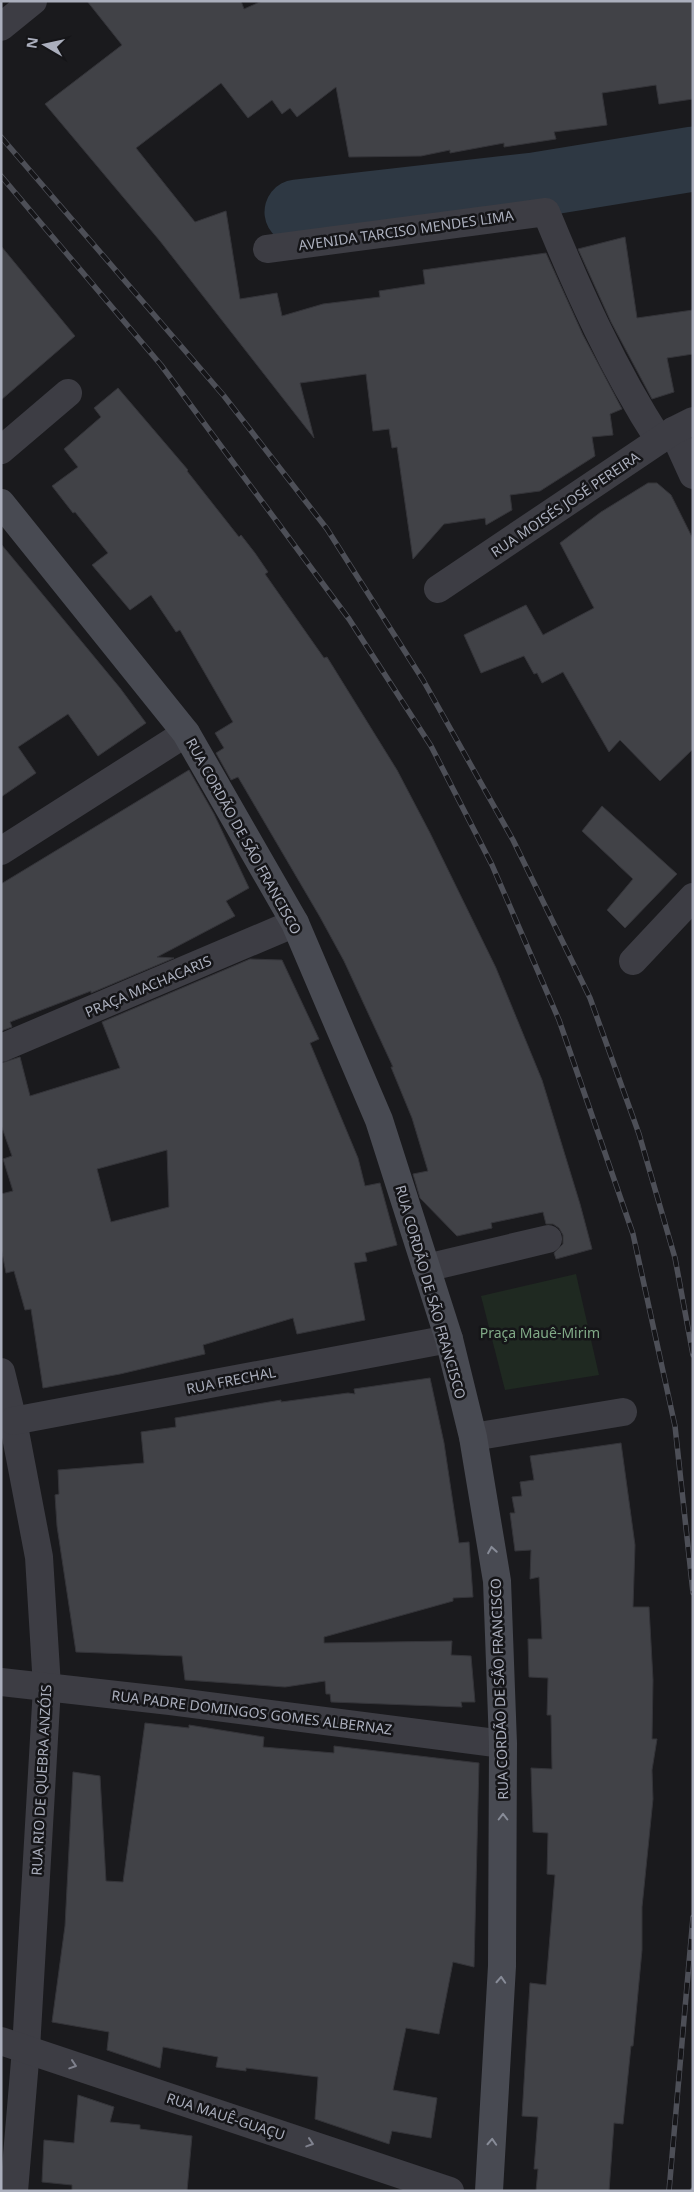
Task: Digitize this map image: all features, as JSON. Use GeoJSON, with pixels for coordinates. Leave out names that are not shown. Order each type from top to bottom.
{"type":"FeatureCollection","features":[{"type":"Feature","properties":{"kind":"street"},"geometry":{"type":"LineString","coordinates":[[1,27],[33,1]]}},
{"type":"Feature","properties":{"kind":"street","name":"AVENIDA TARCISO MENDES LIMA"},"geometry":{"type":"LineString","coordinates":[[267,249],[546,212],[569,268],[606,347],[639,409],[675,431]]}},
{"type":"Feature","properties":{"kind":"street"},"geometry":{"type":"LineString","coordinates":[[1,450],[68,393]]}},
{"type":"Feature","properties":{"kind":"street"},"geometry":{"type":"LineString","coordinates":[[675,431],[693,475]]}},
{"type":"Feature","properties":{"kind":"street","name":"RUA MOISÉS JOSÉ PEREIRA"},"geometry":{"type":"LineString","coordinates":[[438,589],[675,431]]}},
{"type":"Feature","properties":{"kind":"street","name":"RUA CORDÃO DE SÃO FRANCISCO"},"geometry":{"type":"LineString","coordinates":[[1,503],[186,734],[295,924],[380,1120],[449,1339],[473,1437],[497,1581],[503,1744],[502,1966],[489,2191]]}},
{"type":"Feature","properties":{"kind":"street"},"geometry":{"type":"LineString","coordinates":[[1,851],[186,734]]}},
{"type":"Feature","properties":{"kind":"street"},"geometry":{"type":"LineString","coordinates":[[633,961],[693,897]]}},
{"type":"Feature","properties":{"kind":"street","name":"PRAÇA MACHACARIS"},"geometry":{"type":"LineString","coordinates":[[1,1048],[295,924]]}},
{"type":"Feature","properties":{"kind":"street"},"geometry":{"type":"LineString","coordinates":[[426,1268],[548,1239]]}},
{"type":"Feature","properties":{"kind":"street","name":"RUA FRECHAL"},"geometry":{"type":"LineString","coordinates":[[13,1421],[449,1339]]}},
{"type":"Feature","properties":{"kind":"street","name":"RUA RIO DE QUEBRA ANZÓIS"},"geometry":{"type":"LineString","coordinates":[[1,1372],[13,1421],[38,1557],[48,1687],[14,2045],[14,2191]]}},
{"type":"Feature","properties":{"kind":"street"},"geometry":{"type":"LineString","coordinates":[[473,1437],[622,1412]]}},
{"type":"Feature","properties":{"kind":"street","name":"RUA PADRE DOMINGOS GOMES ALBERNAZ"},"geometry":{"type":"LineString","coordinates":[[1,1682],[503,1744]]}},
{"type":"Feature","properties":{"kind":"street","name":"RUA MAUÊ-GUAÇU"},"geometry":{"type":"LineString","coordinates":[[14,2045],[450,2191]]}},
{"type":"Feature","properties":{"kind":"green space","name":"Praça Mauê-Mirim"},"geometry":{"type":"Polygon","coordinates":[[[576,1274],[599,1375],[505,1390],[481,1296],[576,1274]]]}},
{"type":"Feature","properties":{"kind":"building"},"geometry":{"type":"Polygon","coordinates":[[[87,1],[241,1],[244,9],[262,1],[693,1],[693,99],[659,104],[656,85],[602,93],[607,125],[554,132],[556,139],[504,147],[504,143],[450,153],[450,150],[421,156],[349,157],[336,87],[297,117],[290,108],[282,114],[272,100],[248,118],[221,83],[136,148],[195,222],[226,211],[240,299],[277,293],[282,316],[323,304],[380,297],[379,291],[425,284],[423,270],[546,253],[583,335],[622,409],[610,414],[613,435],[592,437],[595,456],[540,491],[510,495],[512,510],[486,525],[485,518],[444,524],[413,559],[397,447],[392,448],[389,429],[373,431],[366,374],[300,383],[314,438],[160,241],[45,104],[122,45],[87,1]]]}},
{"type":"Feature","properties":{"kind":"building"},"geometry":{"type":"Polygon","coordinates":[[[625,237],[637,318],[693,310],[693,354],[667,358],[674,392],[652,399],[611,322],[578,249],[625,237]]]}},
{"type":"Feature","properties":{"kind":"building"},"geometry":{"type":"Polygon","coordinates":[[[1,246],[75,336],[1,400],[1,246]]]}},
{"type":"Feature","properties":{"kind":"building"},"geometry":{"type":"Polygon","coordinates":[[[118,388],[188,470],[239,537],[241,535],[255,553],[268,572],[265,574],[324,658],[327,657],[397,770],[496,968],[542,1080],[592,1249],[556,1259],[554,1253],[563,1244],[563,1235],[559,1228],[553,1224],[546,1224],[543,1212],[491,1223],[492,1228],[457,1236],[420,1198],[413,1174],[428,1171],[412,1118],[391,1067],[393,1067],[344,961],[320,917],[238,777],[231,780],[216,753],[224,748],[215,733],[233,722],[180,630],[176,632],[151,595],[130,610],[92,565],[108,553],[52,486],[78,467],[64,449],[101,417],[94,408],[118,388]]]}},
{"type":"Feature","properties":{"kind":"building"},"geometry":{"type":"Polygon","coordinates":[[[648,483],[657,483],[671,495],[693,539],[693,749],[660,781],[620,740],[609,752],[563,672],[542,683],[537,673],[534,674],[524,656],[481,673],[464,635],[526,605],[543,635],[594,608],[560,543],[601,512],[648,483]]]}},
{"type":"Feature","properties":{"kind":"building"},"geometry":{"type":"Polygon","coordinates":[[[1,544],[120,688],[146,723],[98,756],[68,714],[18,747],[36,773],[1,797],[1,544]]]}},
{"type":"Feature","properties":{"kind":"building"},"geometry":{"type":"Polygon","coordinates":[[[189,770],[214,814],[249,888],[226,901],[235,916],[157,957],[174,958],[91,993],[91,991],[10,1022],[12,1027],[1,1031],[1,884],[189,770]]]}},
{"type":"Feature","properties":{"kind":"building"},"geometry":{"type":"Polygon","coordinates":[[[602,806],[677,874],[625,928],[607,910],[633,879],[582,831],[602,806]]]}},
{"type":"Feature","properties":{"kind":"building"},"geometry":{"type":"Polygon","coordinates":[[[250,959],[282,960],[319,1039],[310,1043],[358,1158],[365,1186],[380,1183],[397,1245],[365,1253],[367,1261],[354,1263],[365,1320],[297,1334],[293,1318],[203,1345],[205,1354],[120,1374],[43,1388],[31,1309],[25,1310],[14,1271],[6,1273],[1,1248],[1,1194],[13,1191],[3,1159],[12,1156],[1,1125],[1,1063],[20,1057],[30,1096],[120,1068],[102,1022],[250,959]],[[167,1150],[97,1169],[111,1222],[169,1207],[167,1150]]]}},
{"type":"Feature","properties":{"kind":"building"},"geometry":{"type":"Polygon","coordinates":[[[430,1378],[444,1443],[459,1543],[469,1542],[473,1597],[453,1598],[453,1601],[324,1637],[324,1643],[452,1641],[451,1655],[471,1656],[475,1702],[461,1702],[462,1707],[331,1702],[330,1694],[326,1694],[325,1681],[285,1687],[185,1680],[182,1656],[76,1652],[57,1526],[55,1495],[59,1494],[58,1470],[144,1463],[141,1432],[176,1427],[175,1418],[281,1400],[281,1402],[348,1393],[355,1394],[354,1389],[430,1378]]]}},
{"type":"Feature","properties":{"kind":"building"},"geometry":{"type":"Polygon","coordinates":[[[621,1443],[635,1545],[633,1607],[649,1607],[653,1680],[652,1739],[657,1739],[652,1770],[653,1799],[642,1907],[642,1950],[633,2046],[631,2046],[623,2124],[614,2123],[609,2191],[536,2191],[538,2169],[534,2169],[538,2117],[522,2116],[530,1983],[546,1985],[555,1875],[547,1874],[548,1833],[533,1832],[531,1768],[552,1769],[551,1715],[547,1715],[548,1678],[529,1677],[528,1639],[542,1639],[539,1577],[530,1579],[531,1550],[515,1551],[510,1513],[515,1513],[512,1497],[522,1496],[520,1482],[534,1480],[530,1456],[621,1443]]]}},
{"type":"Feature","properties":{"kind":"building"},"geometry":{"type":"Polygon","coordinates":[[[145,1723],[189,1728],[189,1725],[264,1737],[263,1747],[334,1753],[334,1746],[479,1763],[474,1967],[453,1962],[439,2034],[406,2028],[393,2090],[437,2098],[431,2138],[392,2131],[389,2144],[315,2119],[318,2077],[246,2068],[246,2071],[216,2067],[218,2057],[163,2047],[160,2068],[107,2050],[109,2032],[52,2022],[65,1926],[73,1772],[100,1776],[106,1881],[123,1882],[145,1723]]]}},
{"type":"Feature","properties":{"kind":"building"},"geometry":{"type":"Polygon","coordinates":[[[78,2095],[114,2107],[110,2122],[140,2125],[140,2129],[192,2136],[187,2191],[72,2191],[72,2185],[42,2182],[44,2140],[74,2143],[78,2095]]]}},
{"type":"Feature","properties":{"kind":"waterway"},"geometry":{"type":"LineString","coordinates":[[297,212],[534,185],[693,159]]}},
{"type":"Feature","properties":{"kind":"railway"},"geometry":{"type":"LineString","coordinates":[[1,137],[224,396],[327,529],[423,680],[513,840],[590,998],[639,1134],[675,1258],[693,1355]]}},
{"type":"Feature","properties":{"kind":"railway"},"geometry":{"type":"LineString","coordinates":[[1,176],[161,365],[349,619],[431,746],[492,865],[559,1020],[633,1234],[675,1426],[693,1593]]}},
{"type":"Feature","properties":{"kind":"railway"},"geometry":{"type":"LineString","coordinates":[[669,2191],[693,1917]]}}]}
